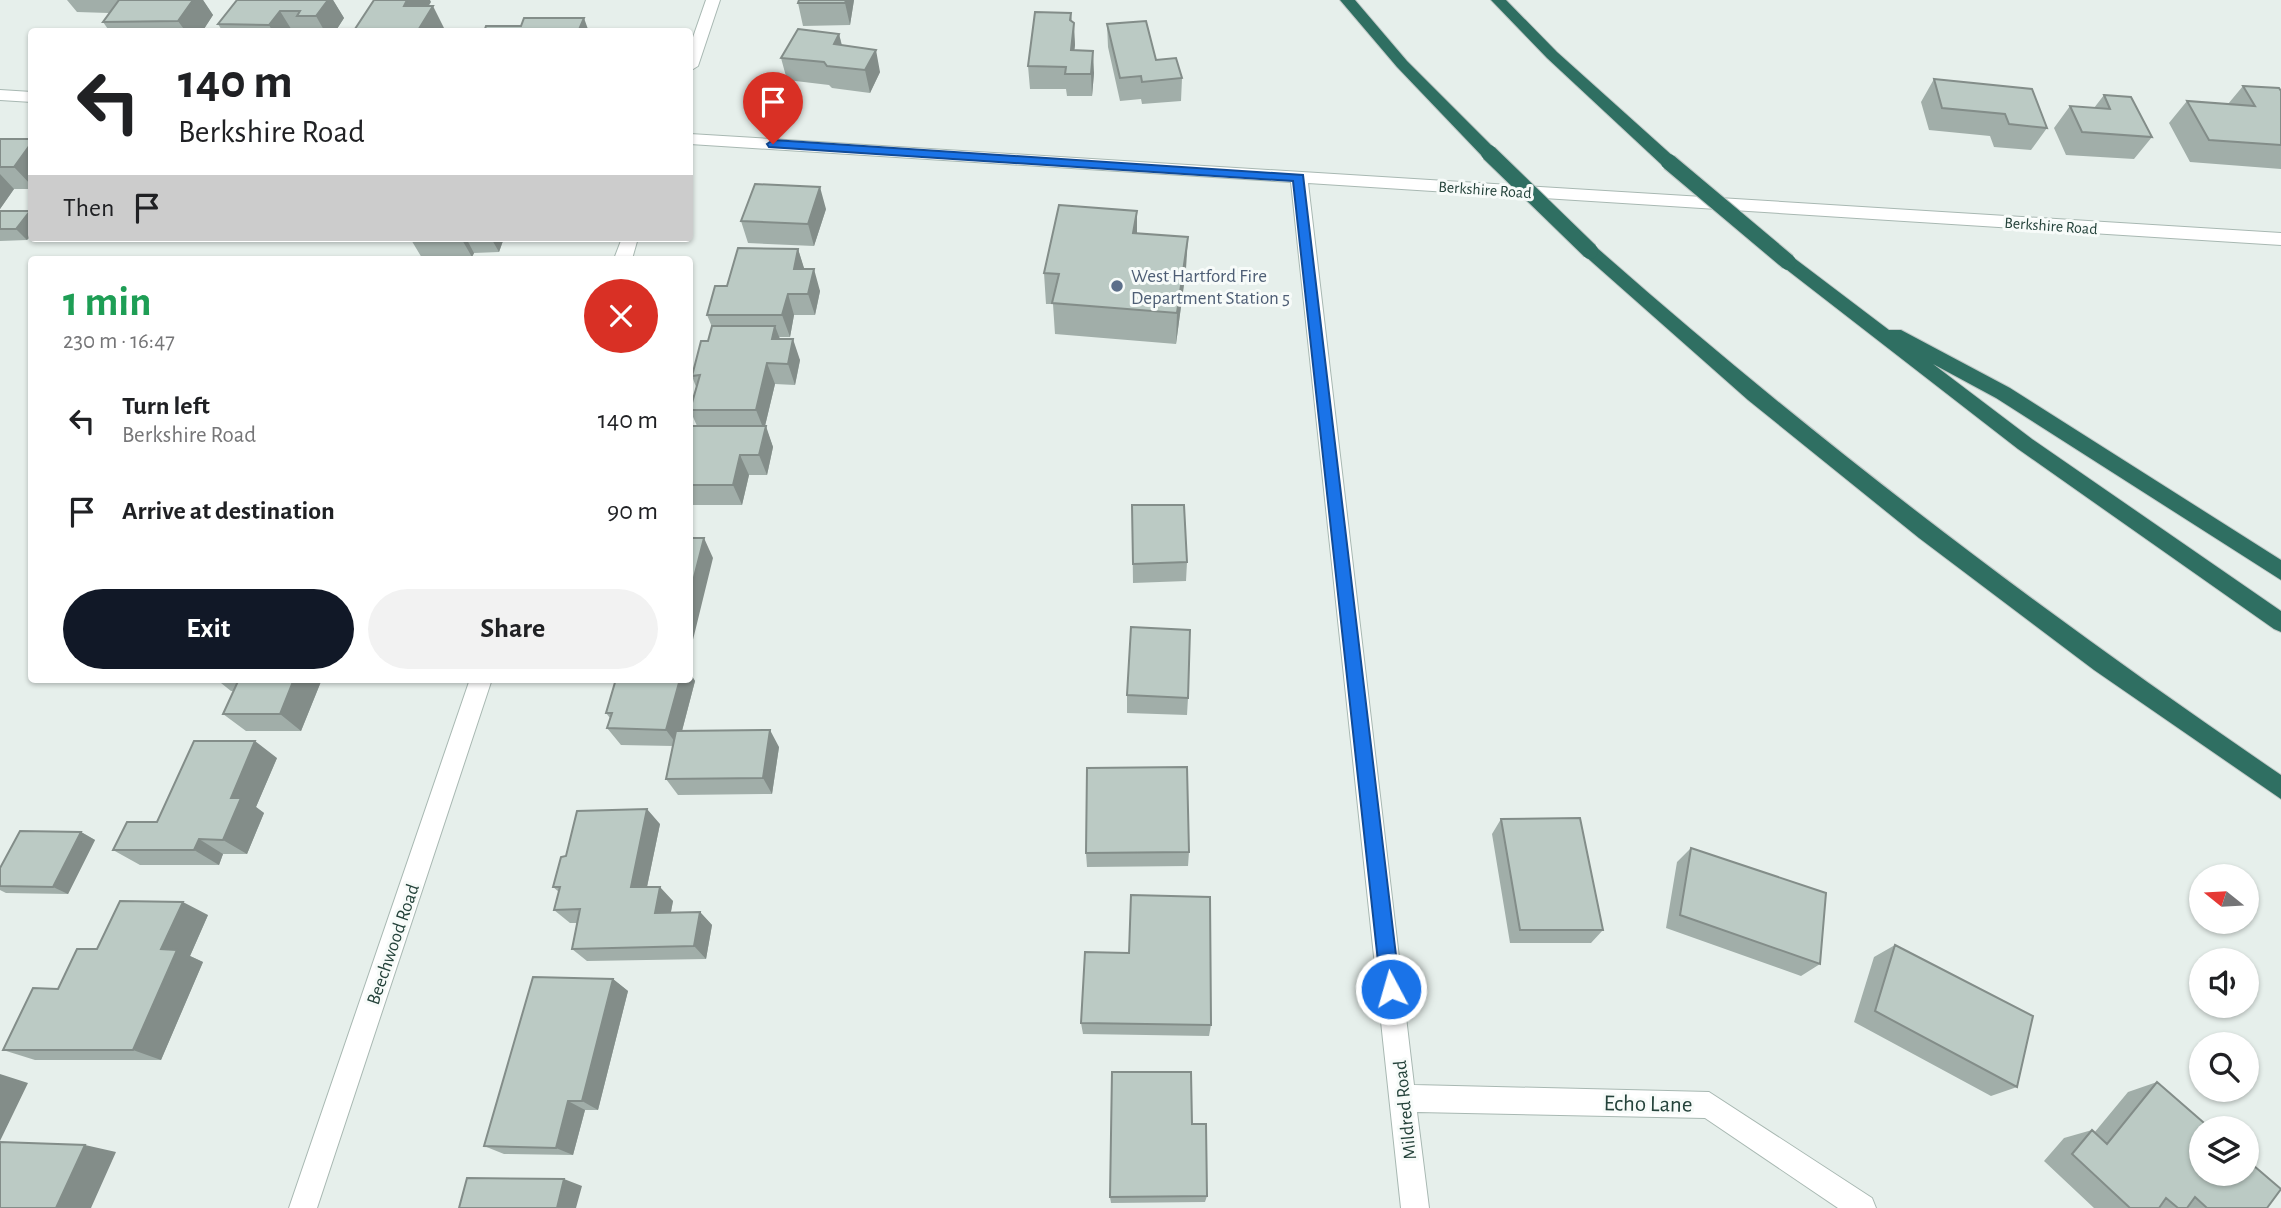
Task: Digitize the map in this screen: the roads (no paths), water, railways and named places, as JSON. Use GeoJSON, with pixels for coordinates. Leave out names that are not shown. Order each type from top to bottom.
{"type":"FeatureCollection","features":[{"type":"Feature","properties":{"kind":"highway"},"geometry":{"type":"LineString","coordinates":[[1347,0],[1402,64],[1489,153],[1590,251],[1730,374],[1899,510],[2095,657],[2281,788]]}},
{"type":"Feature","properties":{"kind":"highway"},"geometry":{"type":"LineString","coordinates":[[1498,0],[1560,64],[1669,162],[1788,262],[2036,452],[2281,623]]}},
{"type":"Feature","properties":{"kind":"highway"},"geometry":{"type":"LineString","coordinates":[[1854,314],[2003,393],[2281,571]]}},
{"type":"Feature","properties":{"kind":"street"},"geometry":{"type":"LineString","coordinates":[[693,57],[713,0]]}},
{"type":"Feature","properties":{"kind":"street"},"geometry":{"type":"LineString","coordinates":[[0,95],[28,97]]}},
{"type":"Feature","properties":{"kind":"street","name":"Berkshire Road"},"geometry":{"type":"LineString","coordinates":[[693,139],[2281,239]]}},
{"type":"Feature","properties":{"kind":"street","name":"Mildred Road"},"geometry":{"type":"LineString","coordinates":[[1299,177],[1415,1208]]}},
{"type":"Feature","properties":{"kind":"street","name":"Beechwood Road"},"geometry":{"type":"LineString","coordinates":[[303,1208],[480,683]]}},
{"type":"Feature","properties":{"kind":"street","name":"Echo Lane"},"geometry":{"type":"LineString","coordinates":[[1403,1098],[1709,1105],[1862,1208]]}},
{"type":"Feature","properties":{"kind":"place","name":"West Hartford Fire Department Station 5"},"geometry":{"type":"Point","coordinates":[1117,286]}}]}
